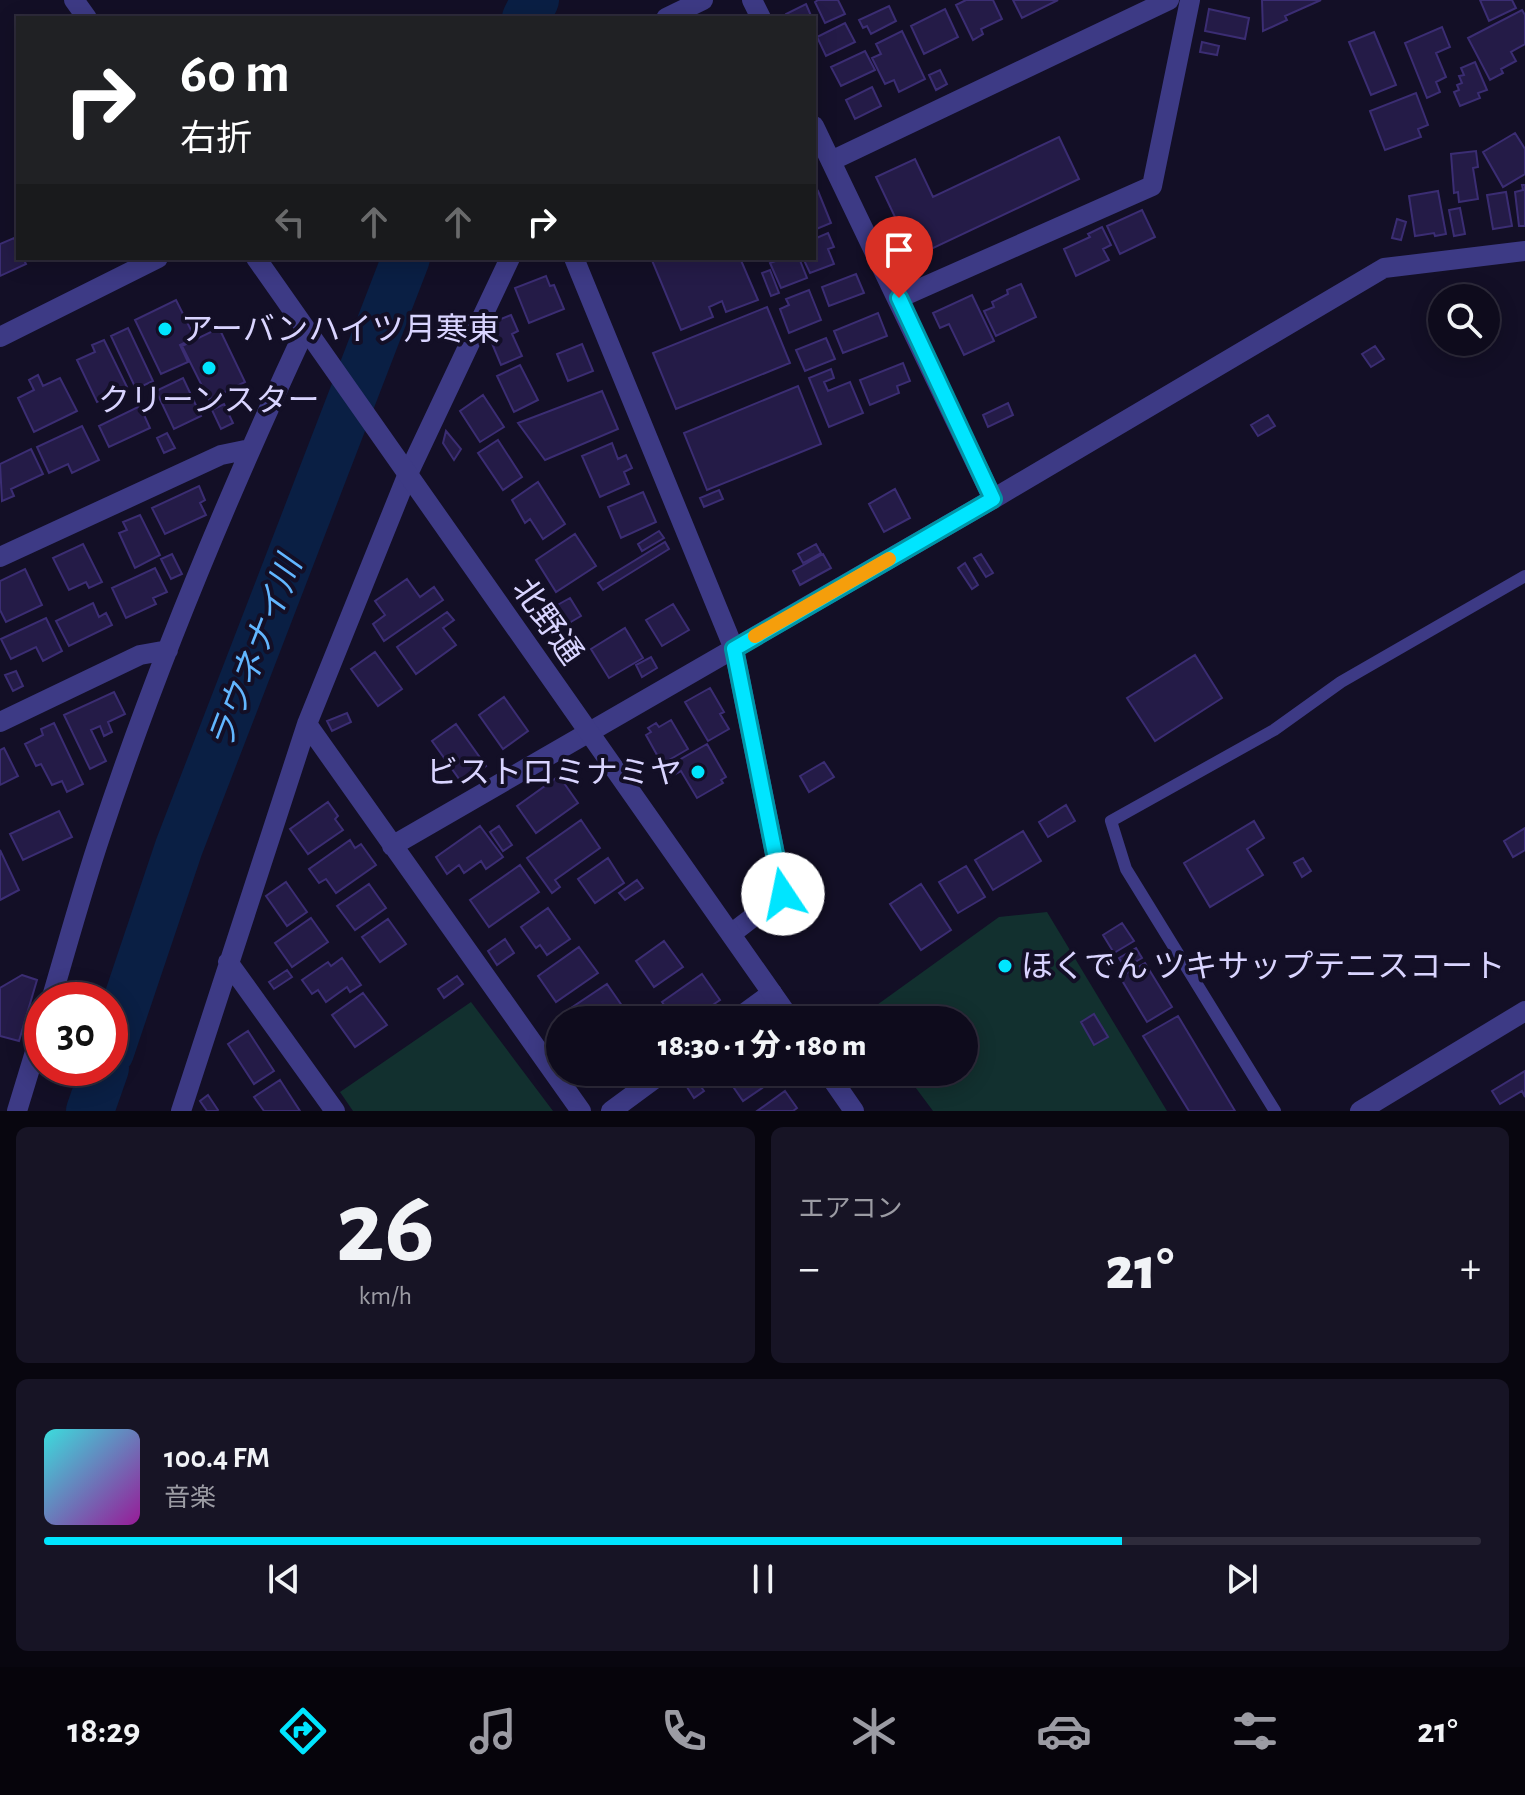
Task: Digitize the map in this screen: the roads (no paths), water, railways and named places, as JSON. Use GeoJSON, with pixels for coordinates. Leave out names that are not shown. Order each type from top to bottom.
{"type":"FeatureCollection","features":[{"type":"Feature","properties":{"kind":"street"},"geometry":{"type":"LineString","coordinates":[[670,16],[703,0]]}},
{"type":"Feature","properties":{"kind":"street"},"geometry":{"type":"LineString","coordinates":[[831,161],[1169,0]]}},
{"type":"Feature","properties":{"kind":"street"},"geometry":{"type":"LineString","coordinates":[[899,298],[1152,186],[1190,0]]}},
{"type":"Feature","properties":{"kind":"street"},"geometry":{"type":"LineString","coordinates":[[816,130],[993,499]]}},
{"type":"Feature","properties":{"kind":"street"},"geometry":{"type":"LineString","coordinates":[[392,846],[993,499],[1384,268],[1525,251]]}},
{"type":"Feature","properties":{"kind":"street"},"geometry":{"type":"LineString","coordinates":[[0,337],[154,260]]}},
{"type":"Feature","properties":{"kind":"street","name":"北野通"},"geometry":{"type":"LineString","coordinates":[[257,260],[781,1006]]}},
{"type":"Feature","properties":{"kind":"street"},"geometry":{"type":"LineString","coordinates":[[181,1111],[307,724],[403,470],[509,260]]}},
{"type":"Feature","properties":{"kind":"street"},"geometry":{"type":"LineString","coordinates":[[575,260],[734,649],[783,894],[731,934]]}},
{"type":"Feature","properties":{"kind":"street"},"geometry":{"type":"LineString","coordinates":[[56,982],[100,837],[168,650],[250,449],[311,338]]}},
{"type":"Feature","properties":{"kind":"street"},"geometry":{"type":"LineString","coordinates":[[0,557],[221,455],[250,449]]}},
{"type":"Feature","properties":{"kind":"street"},"geometry":{"type":"LineString","coordinates":[[0,722],[140,655],[168,650]]}},
{"type":"Feature","properties":{"kind":"street"},"geometry":{"type":"LineString","coordinates":[[307,724],[581,1111]]}},
{"type":"Feature","properties":{"kind":"street"},"geometry":{"type":"LineString","coordinates":[[228,962],[335,1111]]}},
{"type":"Feature","properties":{"kind":"street"},"geometry":{"type":"LineString","coordinates":[[754,1006],[772,993]]}},
{"type":"Feature","properties":{"kind":"street"},"geometry":{"type":"LineString","coordinates":[[1360,1111],[1525,1011]]}},
{"type":"Feature","properties":{"kind":"street"},"geometry":{"type":"LineString","coordinates":[[0,1098],[17,1111],[25,1086]]}},
{"type":"Feature","properties":{"kind":"street"},"geometry":{"type":"LineString","coordinates":[[611,1111],[645,1086]]}},
{"type":"Feature","properties":{"kind":"street"},"geometry":{"type":"LineString","coordinates":[[837,1086],[854,1111]]}},
{"type":"Feature","properties":{"kind":"lane"},"geometry":{"type":"LineString","coordinates":[[1275,1111],[1126,869],[1111,821],[1274,730],[1341,682],[1525,576]]}},
{"type":"Feature","properties":{"kind":"waterway","name":"ラウネナイ川"},"geometry":{"type":"LineString","coordinates":[[527,16],[535,0]]}},
{"type":"Feature","properties":{"kind":"waterway","name":"ラウネナイ川"},"geometry":{"type":"LineString","coordinates":[[128,999],[179,847],[405,260]]}},
{"type":"Feature","properties":{"kind":"waterway","name":"ラウネナイ川"},"geometry":{"type":"LineString","coordinates":[[90,1111],[99,1086]]}},
{"type":"Feature","properties":{"kind":"place","name":"アーバンハイツ月寒東"},"geometry":{"type":"Point","coordinates":[165,329]}},
{"type":"Feature","properties":{"kind":"place","name":"クリーンスター"},"geometry":{"type":"Point","coordinates":[209,368]}},
{"type":"Feature","properties":{"kind":"place","name":"ビストロミナミヤ"},"geometry":{"type":"Point","coordinates":[698,772]}},
{"type":"Feature","properties":{"kind":"place","name":"ほくでん ツキサップテニスコート"},"geometry":{"type":"Point","coordinates":[1005,966]}}]}
